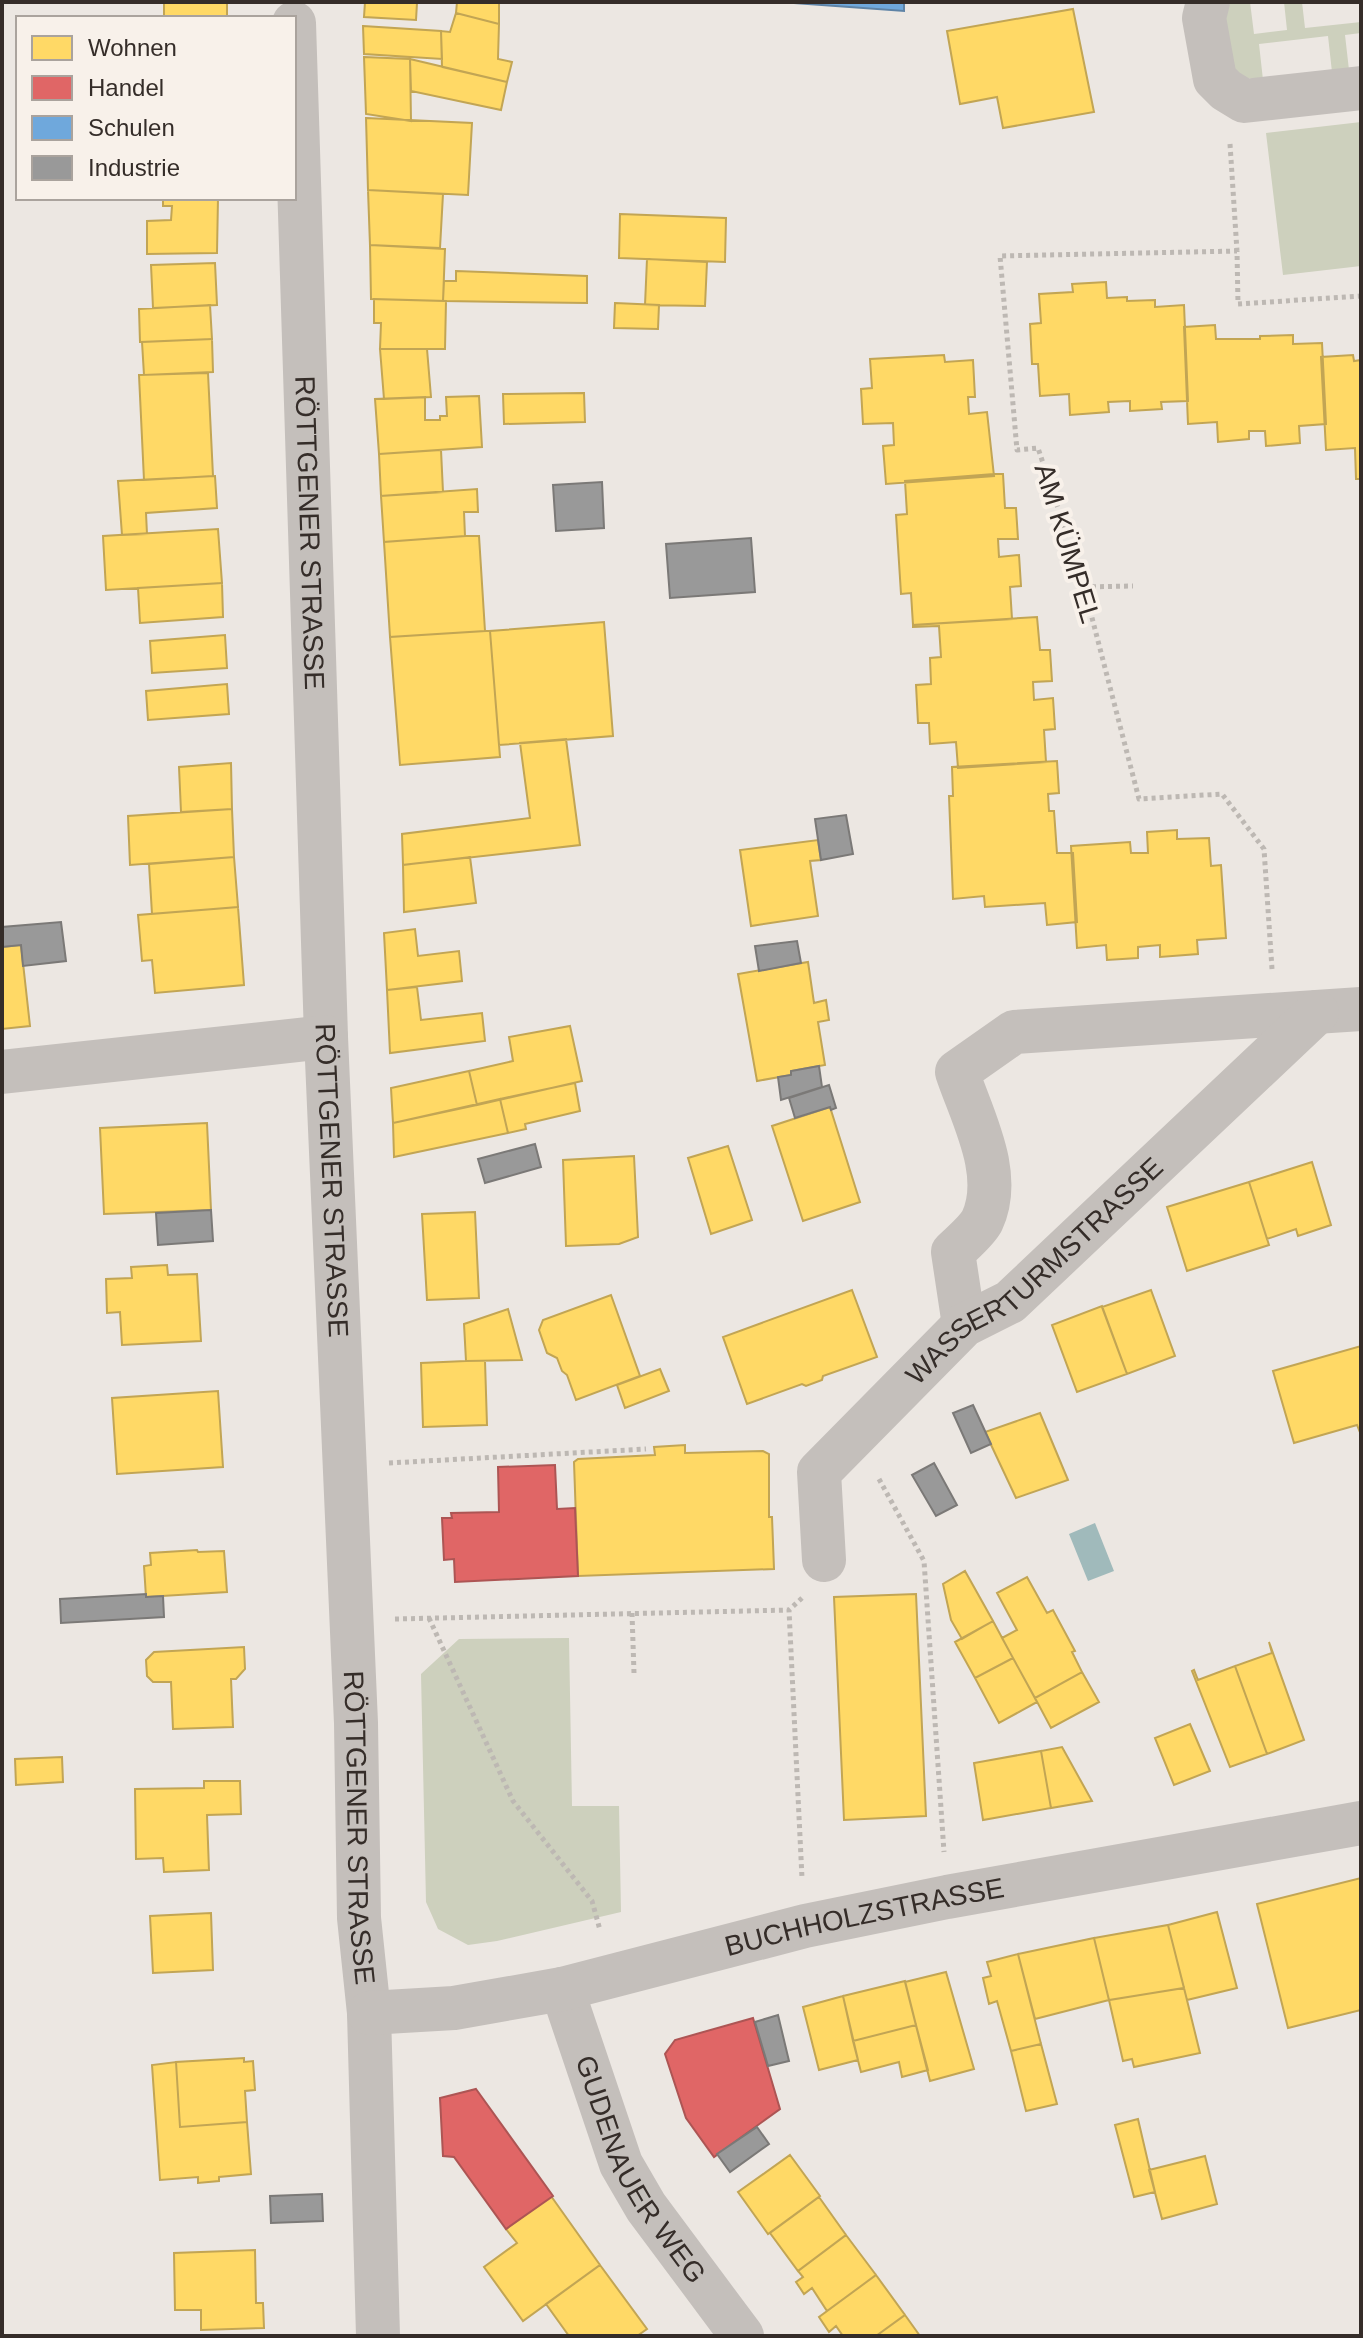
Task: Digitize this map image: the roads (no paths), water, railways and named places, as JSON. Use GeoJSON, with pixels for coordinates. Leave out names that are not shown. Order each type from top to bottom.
{"type":"FeatureCollection","features":[{"type":"Feature","properties":{"kind":"street"},"geometry":{"type":"LineString","coordinates":[[1208,2],[1204,18],[1215,79],[1244,101],[1361,88]]}},
{"type":"Feature","properties":{"kind":"street","name":"RÖTTGENER STRASSE"},"geometry":{"type":"LineString","coordinates":[[296,84],[326,1037],[356,1723],[359,1918],[369,2013],[378,2336]]}},
{"type":"Feature","properties":{"kind":"street"},"geometry":{"type":"LineString","coordinates":[[964,1325],[953,1252],[981,1222],[991,1187],[982,1145],[957,1072],[1014,1032],[1361,1009]]}},
{"type":"Feature","properties":{"kind":"street","name":"WASSERTURMSTRASSE"},"geometry":{"type":"LineString","coordinates":[[824,1560],[819,1472],[964,1325],[1010,1302],[1296,1014]]}},
{"type":"Feature","properties":{"kind":"street"},"geometry":{"type":"LineString","coordinates":[[2,1072],[326,1037]]}},
{"type":"Feature","properties":{"kind":"street","name":"BUCHHOLZSTRASSE"},"geometry":{"type":"LineString","coordinates":[[369,2013],[454,2008],[562,1989],[805,1926],[947,1897],[1361,1823]]}},
{"type":"Feature","properties":{"kind":"street","name":"GUDENAUER WEG"},"geometry":{"type":"LineString","coordinates":[[562,1989],[621,2164],[646,2207],[742,2336]]}},
{"type":"Feature","properties":{"kind":"water"},"geometry":{"type":"Polygon","coordinates":[[[1095,1523],[1114,1571],[1088,1581],[1069,1534],[1095,1523]]]}}]}
